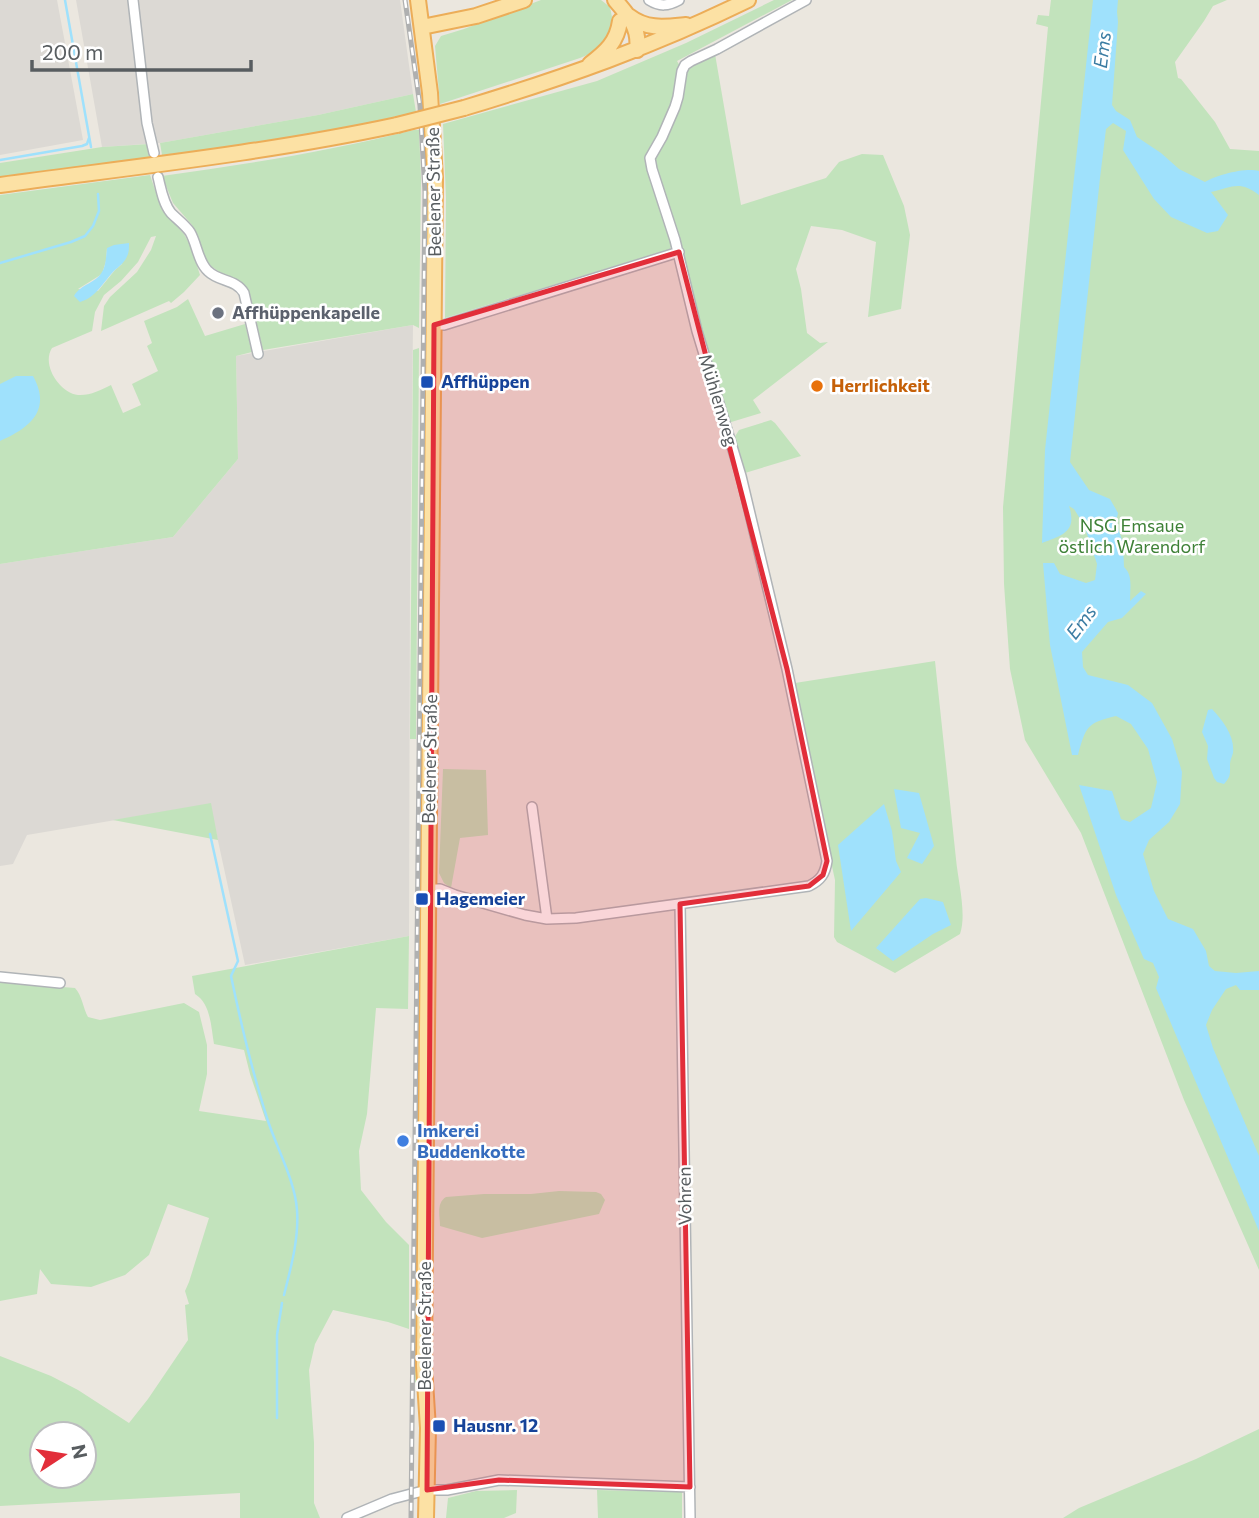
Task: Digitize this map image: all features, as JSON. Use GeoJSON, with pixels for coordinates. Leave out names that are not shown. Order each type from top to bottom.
{"type":"FeatureCollection","features":[{"type":"Feature","properties":{"kind":"main road","name":"Beelener Straße"},"geometry":{"type":"LineString","coordinates":[[418,0],[434,145],[435,325],[424,1352],[428,1428],[426,1518]]}},
{"type":"Feature","properties":{"kind":"main road"},"geometry":{"type":"LineString","coordinates":[[422,27],[476,16],[524,0]]}},
{"type":"Feature","properties":{"kind":"main road"},"geometry":{"type":"LineString","coordinates":[[615,0],[625,18],[626,38],[637,50]]}},
{"type":"Feature","properties":{"kind":"main road"},"geometry":{"type":"LineString","coordinates":[[0,185],[246,153],[397,125],[464,108],[579,72],[637,50],[748,0]]}},
{"type":"Feature","properties":{"kind":"main road"},"geometry":{"type":"LineString","coordinates":[[625,18],[652,27],[698,24]]}},
{"type":"Feature","properties":{"kind":"main road"},"geometry":{"type":"LineString","coordinates":[[579,72],[609,49],[625,18]]}},
{"type":"Feature","properties":{"kind":"street"},"geometry":{"type":"LineString","coordinates":[[133,0],[147,124],[154,153]]}},
{"type":"Feature","properties":{"kind":"street"},"geometry":{"type":"LineString","coordinates":[[649,0],[665,5],[679,0]]}},
{"type":"Feature","properties":{"kind":"street","name":"Mühlenweg"},"geometry":{"type":"LineString","coordinates":[[680,904],[809,886],[823,875],[827,861],[787,669],[741,476],[697,331],[678,252],[650,158],[675,107],[684,68],[691,61],[806,0]]}},
{"type":"Feature","properties":{"kind":"street"},"geometry":{"type":"LineString","coordinates":[[158,177],[165,203],[189,230],[203,267],[210,273],[240,285],[258,354]]}},
{"type":"Feature","properties":{"kind":"street"},"geometry":{"type":"LineString","coordinates":[[435,325],[444,325],[678,252]]}},
{"type":"Feature","properties":{"kind":"street"},"geometry":{"type":"LineString","coordinates":[[532,807],[547,919]]}},
{"type":"Feature","properties":{"kind":"street"},"geometry":{"type":"LineString","coordinates":[[429,889],[440,889],[547,919],[576,918],[680,904]]}},
{"type":"Feature","properties":{"kind":"street","name":"Vohren"},"geometry":{"type":"LineString","coordinates":[[680,904],[690,1518]]}},
{"type":"Feature","properties":{"kind":"street"},"geometry":{"type":"LineString","coordinates":[[0,977],[60,983]]}},
{"type":"Feature","properties":{"kind":"street"},"geometry":{"type":"LineString","coordinates":[[347,1518],[392,1499],[427,1490],[447,1490],[499,1480],[690,1487]]}},
{"type":"Feature","properties":{"kind":"highlighted area"},"geometry":{"type":"Polygon","coordinates":[[[679,252],[787,669],[827,861],[823,875],[809,886],[680,904],[690,1487],[499,1480],[427,1490],[434,325],[679,252]]]}},
{"type":"Feature","properties":{"kind":"shaded area"},"geometry":{"type":"Polygon","coordinates":[[[0,0],[57,0],[83,140],[0,155],[0,0]]]}},
{"type":"Feature","properties":{"kind":"shaded area"},"geometry":{"type":"Polygon","coordinates":[[[76,0],[400,0],[413,94],[318,115],[160,143],[102,147],[76,0]]]}},
{"type":"Feature","properties":{"kind":"shaded area"},"geometry":{"type":"Polygon","coordinates":[[[413,325],[409,936],[245,965],[210,804],[27,835],[13,864],[0,866],[0,564],[173,537],[238,459],[236,356],[413,325]]]}},
{"type":"Feature","properties":{"kind":"green space"},"geometry":{"type":"Polygon","coordinates":[[[541,0],[601,0],[610,7],[614,27],[599,50],[440,104],[435,46],[441,36],[541,0]]]}},
{"type":"Feature","properties":{"kind":"green space"},"geometry":{"type":"Polygon","coordinates":[[[774,0],[792,0],[677,61],[680,66],[671,110],[647,157],[673,241],[670,249],[445,318],[446,198],[443,124],[597,81],[686,43],[774,0]]]}},
{"type":"Feature","properties":{"kind":"green space","name":"NSG Emsaue östlich Warendorf"},"geometry":{"type":"Polygon","coordinates":[[[1051,0],[1227,0],[1213,6],[1175,62],[1178,78],[1215,122],[1230,149],[1259,151],[1259,1270],[1184,1100],[1081,833],[1025,740],[1010,669],[1004,584],[1003,507],[1048,27],[1036,24],[1038,15],[1049,16],[1051,0]]]}},
{"type":"Feature","properties":{"kind":"green space"},"geometry":{"type":"Polygon","coordinates":[[[715,54],[741,205],[826,178],[839,162],[862,154],[883,155],[904,206],[910,235],[901,309],[868,317],[876,242],[842,230],[811,226],[796,269],[807,333],[820,343],[828,342],[753,400],[761,413],[728,423],[653,160],[686,71],[692,64],[715,54]]]}},
{"type":"Feature","properties":{"kind":"green space"},"geometry":{"type":"Polygon","coordinates":[[[413,94],[416,112],[246,145],[162,155],[160,143],[318,115],[413,94]]]}},
{"type":"Feature","properties":{"kind":"green space"},"geometry":{"type":"Polygon","coordinates":[[[423,127],[426,127],[429,166],[416,1383],[426,247],[423,127]]]}},
{"type":"Feature","properties":{"kind":"green space"},"geometry":{"type":"Polygon","coordinates":[[[419,130],[421,179],[419,328],[413,325],[263,350],[248,291],[243,284],[208,264],[192,225],[173,203],[162,176],[289,156],[419,130]]]}},
{"type":"Feature","properties":{"kind":"green space"},"geometry":{"type":"Polygon","coordinates":[[[149,144],[151,158],[0,177],[0,163],[102,147],[149,144]]]}},
{"type":"Feature","properties":{"kind":"green space"},"geometry":{"type":"Polygon","coordinates":[[[150,175],[162,210],[184,234],[191,247],[200,275],[171,303],[169,301],[101,331],[104,306],[137,272],[151,250],[156,236],[151,237],[138,262],[104,295],[95,312],[92,331],[52,348],[49,355],[51,370],[59,384],[71,393],[86,395],[111,385],[123,413],[141,405],[132,384],[158,371],[147,346],[152,343],[144,321],[177,307],[188,299],[205,336],[245,324],[252,352],[236,356],[238,459],[173,537],[0,564],[0,195],[150,175]],[[107,248],[102,274],[78,289],[98,291],[122,264],[107,248]]]}},
{"type":"Feature","properties":{"kind":"green space"},"geometry":{"type":"Polygon","coordinates":[[[419,348],[416,739],[410,739],[413,350],[419,348]]]}},
{"type":"Feature","properties":{"kind":"green space"},"geometry":{"type":"Polygon","coordinates":[[[771,420],[801,456],[745,473],[734,438],[739,430],[771,420]]]}},
{"type":"Feature","properties":{"kind":"green space"},"geometry":{"type":"Polygon","coordinates":[[[935,661],[962,926],[960,934],[895,973],[837,942],[834,937],[835,880],[792,684],[935,661]]]}},
{"type":"Feature","properties":{"kind":"green space"},"geometry":{"type":"Polygon","coordinates":[[[443,769],[486,770],[488,835],[460,838],[451,888],[444,883],[439,873],[443,769]]]}},
{"type":"Feature","properties":{"kind":"green space"},"geometry":{"type":"Polygon","coordinates":[[[211,803],[218,840],[113,820],[211,803]]]}},
{"type":"Feature","properties":{"kind":"green space"},"geometry":{"type":"Polygon","coordinates":[[[409,936],[408,1009],[376,1008],[367,1114],[359,1151],[361,1190],[386,1222],[409,1245],[409,1329],[333,1310],[315,1344],[309,1370],[314,1443],[314,1503],[320,1518],[240,1518],[240,1493],[0,1506],[0,1356],[78,1390],[129,1423],[188,1340],[185,1305],[189,1304],[185,1291],[209,1218],[168,1204],[149,1255],[125,1275],[91,1287],[51,1284],[40,1269],[37,1294],[0,1301],[0,982],[75,988],[88,1017],[100,1020],[184,1003],[199,1012],[207,1045],[207,1074],[199,1111],[266,1121],[244,1050],[214,1044],[207,1010],[195,994],[192,976],[409,936]]]}},
{"type":"Feature","properties":{"kind":"green space"},"geometry":{"type":"Polygon","coordinates":[[[559,1191],[596,1192],[605,1200],[599,1214],[482,1238],[440,1226],[440,1206],[446,1197],[559,1191]]]}},
{"type":"Feature","properties":{"kind":"green space"},"geometry":{"type":"Polygon","coordinates":[[[1259,1429],[1259,1518],[1063,1518],[1079,1508],[1196,1459],[1259,1429]]]}},
{"type":"Feature","properties":{"kind":"green space"},"geometry":{"type":"Polygon","coordinates":[[[517,1490],[516,1513],[504,1518],[446,1518],[448,1498],[476,1491],[517,1490]]]}},
{"type":"Feature","properties":{"kind":"green space"},"geometry":{"type":"Polygon","coordinates":[[[597,1490],[682,1492],[682,1518],[598,1518],[597,1490]]]}},
{"type":"Feature","properties":{"kind":"water","name":"Ems"},"geometry":{"type":"Polygon","coordinates":[[[1093,0],[1118,0],[1112,105],[1130,120],[1137,137],[1179,169],[1205,182],[1231,172],[1259,171],[1259,195],[1241,186],[1211,192],[1228,215],[1218,231],[1207,233],[1171,217],[1154,199],[1123,150],[1126,131],[1113,123],[1106,129],[1070,462],[1089,490],[1110,499],[1118,513],[1116,522],[1123,543],[1124,567],[1130,578],[1130,601],[1141,591],[1146,594],[1122,618],[1108,622],[1082,652],[1083,667],[1088,675],[1128,685],[1152,703],[1172,739],[1182,772],[1180,804],[1169,822],[1149,840],[1143,854],[1154,891],[1168,919],[1193,929],[1206,951],[1209,966],[1215,971],[1259,971],[1259,990],[1240,990],[1236,985],[1226,989],[1206,1025],[1213,1048],[1259,1156],[1259,1231],[1156,988],[1159,977],[1153,963],[1144,959],[1116,895],[1079,785],[1112,791],[1121,819],[1130,822],[1151,808],[1157,782],[1148,749],[1131,724],[1116,716],[1089,727],[1078,755],[1072,755],[1050,645],[1043,563],[1054,563],[1060,574],[1086,583],[1095,580],[1097,564],[1084,525],[1069,506],[1070,527],[1057,537],[1042,543],[1045,450],[1093,0]]]}},
{"type":"Feature","properties":{"kind":"water"},"geometry":{"type":"Polygon","coordinates":[[[129,243],[124,262],[94,294],[80,302],[74,296],[102,272],[107,248],[129,243]]]}},
{"type":"Feature","properties":{"kind":"water"},"geometry":{"type":"Polygon","coordinates":[[[16,376],[33,376],[38,388],[39,408],[29,424],[0,441],[0,384],[16,376]]]}},
{"type":"Feature","properties":{"kind":"water"},"geometry":{"type":"Polygon","coordinates":[[[1212,709],[1227,729],[1233,747],[1230,775],[1224,784],[1214,778],[1207,759],[1208,746],[1202,732],[1208,710],[1212,709]]]}},
{"type":"Feature","properties":{"kind":"water"},"geometry":{"type":"Polygon","coordinates":[[[894,789],[919,793],[934,846],[922,864],[907,858],[920,833],[901,828],[894,789]]]}},
{"type":"Feature","properties":{"kind":"water"},"geometry":{"type":"Polygon","coordinates":[[[884,804],[892,831],[896,861],[901,872],[851,931],[838,845],[884,804]]]}},
{"type":"Feature","properties":{"kind":"water"},"geometry":{"type":"Polygon","coordinates":[[[920,899],[943,902],[951,925],[893,961],[876,948],[920,899]]]}},
{"type":"Feature","properties":{"kind":"waterway"},"geometry":{"type":"LineString","coordinates":[[65,0],[91,147]]}},
{"type":"Feature","properties":{"kind":"waterway"},"geometry":{"type":"LineString","coordinates":[[0,160],[82,146],[87,144],[89,138]]}},
{"type":"Feature","properties":{"kind":"waterway"},"geometry":{"type":"LineString","coordinates":[[0,263],[85,236],[99,211],[98,194]]}},
{"type":"Feature","properties":{"kind":"waterway"},"geometry":{"type":"LineString","coordinates":[[210,834],[238,961],[231,976],[243,1030],[256,1083],[296,1199],[296,1242],[284,1295]]}},
{"type":"Feature","properties":{"kind":"waterway"},"geometry":{"type":"LineString","coordinates":[[277,1418],[277,1335],[282,1303]]}},
{"type":"Feature","properties":{"kind":"railway"},"geometry":{"type":"LineString","coordinates":[[405,0],[420,106],[425,192],[411,1518]]}},
{"type":"Feature","properties":{"kind":"place","name":"Affhüppenkapelle"},"geometry":{"type":"Point","coordinates":[218,313]}},
{"type":"Feature","properties":{"kind":"place","name":"Affhüppen"},"geometry":{"type":"Point","coordinates":[427,382]}},
{"type":"Feature","properties":{"kind":"place","name":"Herrlichkeit"},"geometry":{"type":"Point","coordinates":[817,386]}},
{"type":"Feature","properties":{"kind":"place","name":"Hagemeier"},"geometry":{"type":"Point","coordinates":[422,899]}},
{"type":"Feature","properties":{"kind":"place","name":"Imkerei Buddenkotte"},"geometry":{"type":"Point","coordinates":[403,1141]}},
{"type":"Feature","properties":{"kind":"place","name":"Hausnr. 12"},"geometry":{"type":"Point","coordinates":[439,1426]}}]}
